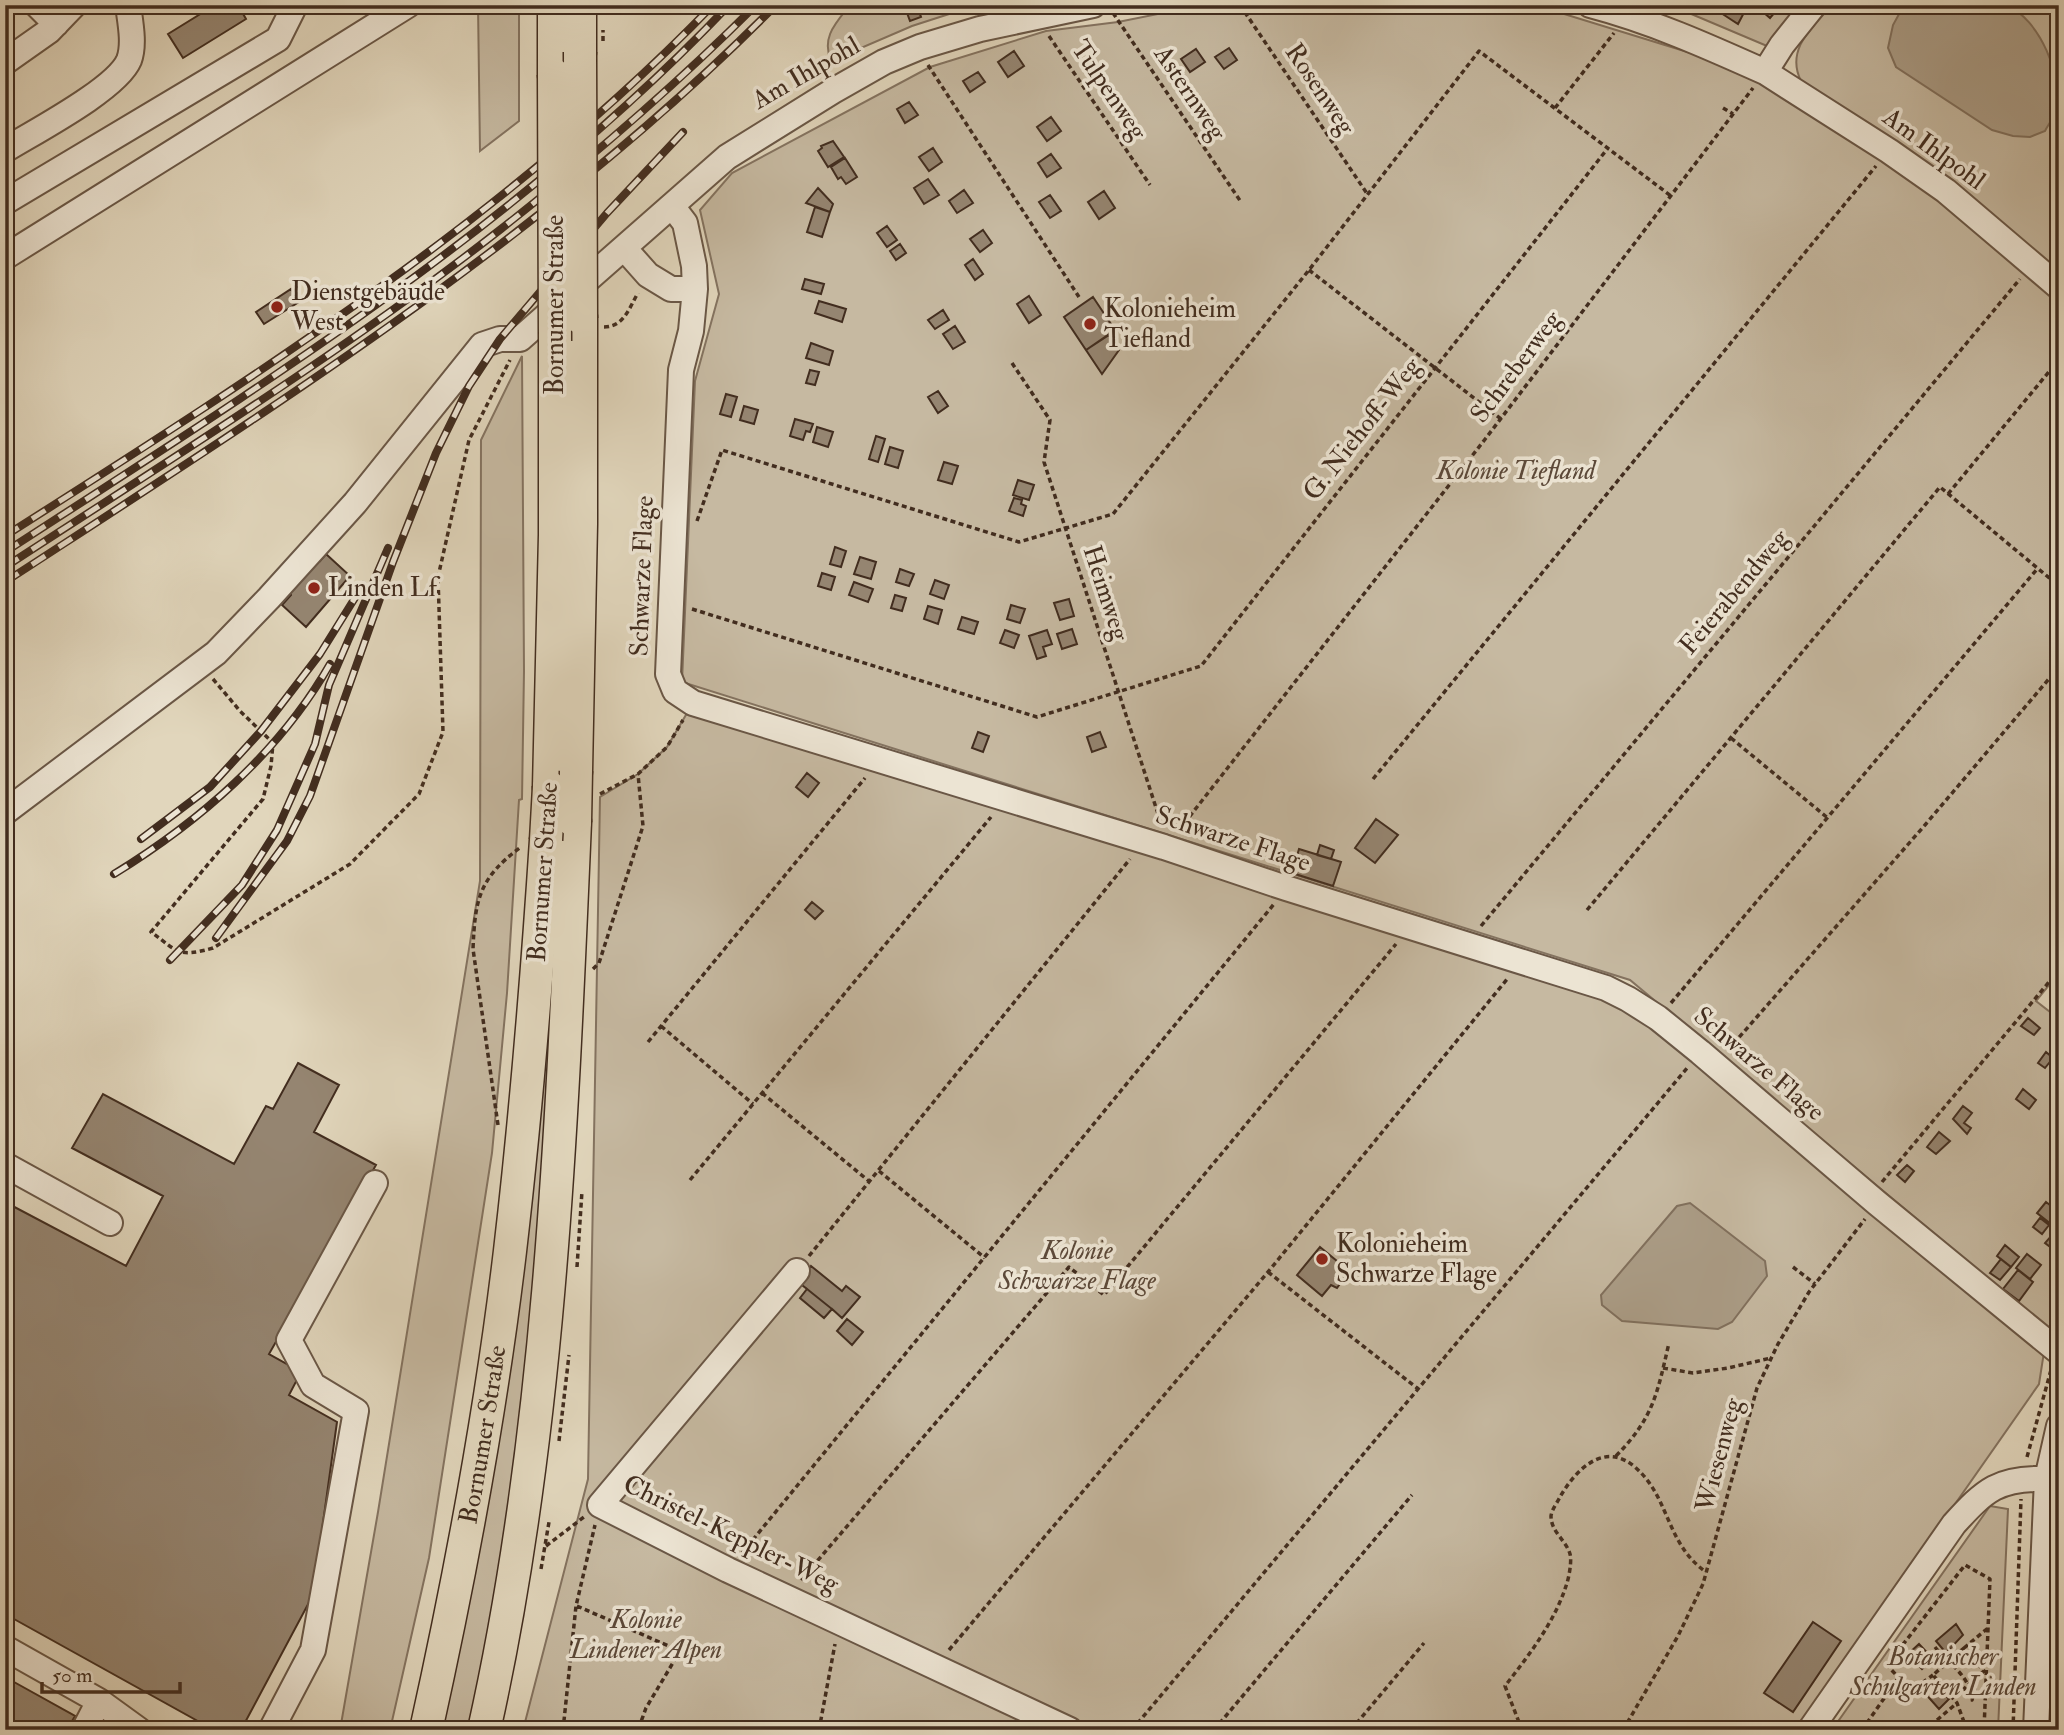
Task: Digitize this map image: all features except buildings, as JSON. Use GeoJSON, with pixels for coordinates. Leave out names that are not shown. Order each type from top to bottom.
{"type":"FeatureCollection","features":[{"type":"Feature","properties":{"kind":"main road","name":"Bornumer Straße"},"geometry":{"type":"LineString","coordinates":[[426,1730],[471,1505],[510,1253],[534,1022],[533,844],[549,787],[555,535],[554,5]]}},
{"type":"Feature","properties":{"kind":"main road","name":"Bornumer Straße"},"geometry":{"type":"LineString","coordinates":[[484,1730],[510,1596],[537,1390],[566,1024],[575,822],[581,524],[591,322],[580,5]]}},
{"type":"Feature","properties":{"kind":"street"},"geometry":{"type":"LineString","coordinates":[[37,5],[56,24]]}},
{"type":"Feature","properties":{"kind":"street"},"geometry":{"type":"LineString","coordinates":[[5,62],[56,24],[74,5]]}},
{"type":"Feature","properties":{"kind":"street"},"geometry":{"type":"LineString","coordinates":[[5,150],[118,77],[130,59],[132,39],[128,5]]}},
{"type":"Feature","properties":{"kind":"street"},"geometry":{"type":"LineString","coordinates":[[5,202],[278,39],[295,5]]}},
{"type":"Feature","properties":{"kind":"street"},"geometry":{"type":"LineString","coordinates":[[5,257],[408,5]]}},
{"type":"Feature","properties":{"kind":"street","name":"Am Ihlpohl"},"geometry":{"type":"LineString","coordinates":[[520,339],[727,157],[832,91],[884,62],[920,47],[980,29],[1093,5]]}},
{"type":"Feature","properties":{"kind":"street","name":"Am Ihlpohl"},"geometry":{"type":"LineString","coordinates":[[1590,5],[1639,18],[1765,72],[1889,150],[1946,191],[2059,287]]}},
{"type":"Feature","properties":{"kind":"street"},"geometry":{"type":"LineString","coordinates":[[1765,72],[1782,45],[1814,5]]}},
{"type":"Feature","properties":{"kind":"street","name":"Schwarze Flage"},"geometry":{"type":"LineString","coordinates":[[672,206],[685,223],[694,266],[695,289],[691,331],[681,370],[668,674],[675,691],[693,703],[1006,799],[1161,842],[1286,888],[1606,988],[1658,1018],[1708,1058],[1873,1200],[2059,1352]]}},
{"type":"Feature","properties":{"kind":"street"},"geometry":{"type":"LineString","coordinates":[[624,248],[648,275],[671,289],[695,289]]}},
{"type":"Feature","properties":{"kind":"street"},"geometry":{"type":"LineString","coordinates":[[5,813],[201,666],[269,598],[355,503],[482,345],[500,338],[520,339]]}},
{"type":"Feature","properties":{"kind":"street"},"geometry":{"type":"LineString","coordinates":[[5,1165],[110,1223]]}},
{"type":"Feature","properties":{"kind":"street"},"geometry":{"type":"LineString","coordinates":[[271,1730],[313,1650],[356,1411],[313,1385],[289,1340],[375,1182]]}},
{"type":"Feature","properties":{"kind":"street","name":"Christel-Keppler-Weg"},"geometry":{"type":"LineString","coordinates":[[797,1271],[600,1505],[728,1570],[1070,1730]]}},
{"type":"Feature","properties":{"kind":"street"},"geometry":{"type":"LineString","coordinates":[[2036,1730],[2050,1619],[2047,1479],[2059,1426]]}},
{"type":"Feature","properties":{"kind":"street"},"geometry":{"type":"LineString","coordinates":[[1810,1730],[1954,1524],[1978,1497],[2007,1481],[2047,1479]]}},
{"type":"Feature","properties":{"kind":"street"},"geometry":{"type":"LineString","coordinates":[[5,1648],[99,1701],[139,1730]]}},
{"type":"Feature","properties":{"kind":"street"},"geometry":{"type":"LineString","coordinates":[[83,1730],[99,1701]]}},
{"type":"Feature","properties":{"kind":"path","name":"Asternweg"},"geometry":{"type":"LineString","coordinates":[[1108,5],[1241,202]]}},
{"type":"Feature","properties":{"kind":"path","name":"Rosenweg"},"geometry":{"type":"LineString","coordinates":[[1241,5],[1368,195]]}},
{"type":"Feature","properties":{"kind":"path","name":"Tulpenweg"},"geometry":{"type":"LineString","coordinates":[[1036,16],[1150,185]]}},
{"type":"Feature","properties":{"kind":"path"},"geometry":{"type":"LineString","coordinates":[[1555,108],[1616,31]]}},
{"type":"Feature","properties":{"kind":"path"},"geometry":{"type":"LineString","coordinates":[[920,47],[937,79],[1079,297]]}},
{"type":"Feature","properties":{"kind":"path"},"geometry":{"type":"LineString","coordinates":[[696,523],[722,450],[1019,542],[1114,514],[1479,51],[1671,196]]}},
{"type":"Feature","properties":{"kind":"path","name":"Schreberweg"},"geometry":{"type":"LineString","coordinates":[[797,1271],[879,1171],[1161,842],[1501,419],[1765,72]]}},
{"type":"Feature","properties":{"kind":"path"},"geometry":{"type":"LineString","coordinates":[[1723,108],[1733,114]]}},
{"type":"Feature","properties":{"kind":"path","name":"G. Niehoff-Weg"},"geometry":{"type":"LineString","coordinates":[[693,597],[692,609],[1037,717],[1201,666],[1608,148]]}},
{"type":"Feature","properties":{"kind":"path"},"geometry":{"type":"LineString","coordinates":[[1373,779],[1889,150]]}},
{"type":"Feature","properties":{"kind":"path","name":"Feierabendweg"},"geometry":{"type":"LineString","coordinates":[[1466,944],[2033,264]]}},
{"type":"Feature","properties":{"kind":"path"},"geometry":{"type":"LineString","coordinates":[[1309,270],[1501,419]]}},
{"type":"Feature","properties":{"kind":"path"},"geometry":{"type":"LineString","coordinates":[[591,322],[610,327],[622,321],[648,275]]}},
{"type":"Feature","properties":{"kind":"path"},"geometry":{"type":"LineString","coordinates":[[201,666],[240,711],[273,743],[271,766],[262,799],[151,932],[179,952],[189,954],[212,948],[350,864],[419,794],[443,732],[438,577],[456,495],[469,440],[520,339]]}},
{"type":"Feature","properties":{"kind":"path"},"geometry":{"type":"LineString","coordinates":[[1948,494],[2057,362]]}},
{"type":"Feature","properties":{"kind":"path","name":"Heimweg"},"geometry":{"type":"LineString","coordinates":[[1012,363],[1050,420],[1044,462],[1164,831],[1161,842]]}},
{"type":"Feature","properties":{"kind":"path"},"geometry":{"type":"LineString","coordinates":[[1587,910],[1940,487],[2059,586]]}},
{"type":"Feature","properties":{"kind":"path"},"geometry":{"type":"LineString","coordinates":[[1658,1018],[1829,819],[2038,568]]}},
{"type":"Feature","properties":{"kind":"path"},"geometry":{"type":"LineString","coordinates":[[1132,1730],[1417,1388],[1708,1058],[1925,825],[2059,667]]}},
{"type":"Feature","properties":{"kind":"path"},"geometry":{"type":"LineString","coordinates":[[603,792],[638,774],[667,747],[693,703]]}},
{"type":"Feature","properties":{"kind":"path"},"geometry":{"type":"LineString","coordinates":[[1731,738],[1829,819]]}},
{"type":"Feature","properties":{"kind":"path"},"geometry":{"type":"LineString","coordinates":[[648,1042],[880,760]]}},
{"type":"Feature","properties":{"kind":"path"},"geometry":{"type":"LineString","coordinates":[[588,975],[599,963],[643,826],[638,774]]}},
{"type":"Feature","properties":{"kind":"path"},"geometry":{"type":"LineString","coordinates":[[690,1180],[1006,799]]}},
{"type":"Feature","properties":{"kind":"path"},"geometry":{"type":"LineString","coordinates":[[504,1133],[497,1122],[472,949],[478,900],[485,882],[497,865],[533,844]]}},
{"type":"Feature","properties":{"kind":"path"},"geometry":{"type":"LineString","coordinates":[[728,1570],[1286,888]]}},
{"type":"Feature","properties":{"kind":"path"},"geometry":{"type":"LineString","coordinates":[[788,1596],[1069,1267],[1104,1295],[1410,926]]}},
{"type":"Feature","properties":{"kind":"path"},"geometry":{"type":"LineString","coordinates":[[934,1667],[1268,1272],[1520,962]]}},
{"type":"Feature","properties":{"kind":"path","name":"Wiesenweg"},"geometry":{"type":"LineString","coordinates":[[1623,1730],[1678,1636],[1706,1572],[1757,1388],[1771,1358],[1815,1284],[1873,1200],[2059,970]]}},
{"type":"Feature","properties":{"kind":"path"},"geometry":{"type":"LineString","coordinates":[[661,1026],[753,1104]]}},
{"type":"Feature","properties":{"kind":"path"},"geometry":{"type":"LineString","coordinates":[[762,1093],[870,1182]]}},
{"type":"Feature","properties":{"kind":"path"},"geometry":{"type":"LineString","coordinates":[[879,1171],[985,1258]]}},
{"type":"Feature","properties":{"kind":"path"},"geometry":{"type":"LineString","coordinates":[[1793,1267],[1815,1284]]}},
{"type":"Feature","properties":{"kind":"path"},"geometry":{"type":"LineString","coordinates":[[1268,1272],[1417,1388]]}},
{"type":"Feature","properties":{"kind":"path"},"geometry":{"type":"LineString","coordinates":[[1616,1456],[1647,1420],[1656,1399],[1669,1343]]}},
{"type":"Feature","properties":{"kind":"path"},"geometry":{"type":"LineString","coordinates":[[1663,1368],[1693,1373],[1771,1358]]}},
{"type":"Feature","properties":{"kind":"path"},"geometry":{"type":"LineString","coordinates":[[1522,1730],[1505,1686],[1548,1626],[1567,1584],[1570,1554],[1552,1525],[1551,1512],[1570,1480],[1594,1459],[1616,1456],[1634,1466],[1652,1485],[1679,1545],[1695,1564],[1706,1572]]}},
{"type":"Feature","properties":{"kind":"path"},"geometry":{"type":"LineString","coordinates":[[1214,1730],[1412,1495]]}},
{"type":"Feature","properties":{"kind":"path"},"geometry":{"type":"LineString","coordinates":[[545,1546],[600,1505]]}},
{"type":"Feature","properties":{"kind":"path"},"geometry":{"type":"LineString","coordinates":[[563,1730],[576,1606],[600,1505]]}},
{"type":"Feature","properties":{"kind":"path"},"geometry":{"type":"LineString","coordinates":[[1887,1665],[1965,1565],[1990,1579],[1984,1730]]}},
{"type":"Feature","properties":{"kind":"path"},"geometry":{"type":"LineString","coordinates":[[576,1606],[680,1651],[646,1708],[638,1730]]}},
{"type":"Feature","properties":{"kind":"path"},"geometry":{"type":"LineString","coordinates":[[819,1730],[839,1621]]}},
{"type":"Feature","properties":{"kind":"path"},"geometry":{"type":"LineString","coordinates":[[1866,1650],[1887,1665],[1911,1691],[1988,1628]]}},
{"type":"Feature","properties":{"kind":"path"},"geometry":{"type":"LineString","coordinates":[[1351,1730],[1424,1643]]}},
{"type":"Feature","properties":{"kind":"path"},"geometry":{"type":"LineString","coordinates":[[1935,1647],[1947,1662],[1962,1672],[1968,1685]]}},
{"type":"Feature","properties":{"kind":"path"},"geometry":{"type":"LineString","coordinates":[[1964,1648],[1984,1671],[1978,1676],[1968,1685],[1963,1690],[1972,1700],[1978,1676]]}},
{"type":"Feature","properties":{"kind":"path"},"geometry":{"type":"LineString","coordinates":[[1933,1675],[1957,1703],[1967,1730]]}},
{"type":"Feature","properties":{"kind":"path"},"geometry":{"type":"LineString","coordinates":[[1862,1730],[1899,1678]]}},
{"type":"Feature","properties":{"kind":"path"},"geometry":{"type":"LineString","coordinates":[[1937,1720],[1957,1703]]}},
{"type":"Feature","properties":{"kind":"green space"},"geometry":{"type":"Polygon","coordinates":[[[478,5],[519,5],[519,121],[480,151],[478,5]]]}},
{"type":"Feature","properties":{"kind":"green space"},"geometry":{"type":"Polygon","coordinates":[[[850,5],[977,5],[912,26],[831,61],[828,52],[829,37],[835,24],[850,5]]]}},
{"type":"Feature","properties":{"kind":"green space","name":"Kolonie Tiefland"},"geometry":{"type":"Polygon","coordinates":[[[1173,5],[1535,5],[1746,70],[1942,197],[2059,300],[2059,973],[2036,1001],[2059,1019],[2059,1330],[2056,1335],[1630,980],[682,682],[695,381],[719,294],[700,210],[732,173],[930,67],[1046,31],[1118,22],[1173,11],[1173,5]]]}},
{"type":"Feature","properties":{"kind":"green space"},"geometry":{"type":"Polygon","coordinates":[[[1670,5],[1801,5],[1767,46],[1670,5]]]}},
{"type":"Feature","properties":{"kind":"green space"},"geometry":{"type":"Polygon","coordinates":[[[1832,5],[2059,5],[2059,271],[1968,196],[1801,81],[1796,59],[1803,39],[1832,5]]]}},
{"type":"Feature","properties":{"kind":"green space"},"geometry":{"type":"Polygon","coordinates":[[[522,356],[522,799],[519,800],[507,993],[492,1153],[429,1558],[390,1730],[340,1730],[480,881],[481,440],[522,356]]]}},
{"type":"Feature","properties":{"kind":"green space","name":"Kolonie Schwarze Flage"},"geometry":{"type":"Polygon","coordinates":[[[693,703],[1606,988],[2044,1352],[2039,1384],[1797,1730],[523,1730],[588,1479],[600,797],[638,774],[667,747],[693,703]]]}},
{"type":"Feature","properties":{"kind":"green space"},"geometry":{"type":"Polygon","coordinates":[[[560,838],[549,1129],[523,1426],[475,1730],[439,1730],[560,838]]]}},
{"type":"Feature","properties":{"kind":"green space","name":"Botanischer Schulgarten Linden"},"geometry":{"type":"Polygon","coordinates":[[[1990,1506],[2008,1509],[1998,1730],[1832,1730],[1990,1506]]]}},
{"type":"Feature","properties":{"kind":"shaded area"},"geometry":{"type":"Polygon","coordinates":[[[1904,5],[2006,5],[2018,12],[2039,36],[2047,51],[2056,82],[2054,115],[2045,131],[2030,137],[1992,130],[1896,67],[1888,48],[1893,25],[1904,5]]]}},
{"type":"Feature","properties":{"kind":"shaded area"},"geometry":{"type":"Polygon","coordinates":[[[1690,1203],[1765,1261],[1767,1276],[1732,1322],[1718,1329],[1622,1321],[1602,1305],[1601,1295],[1677,1206],[1690,1203]]]}},
{"type":"Feature","properties":{"kind":"railway"},"geometry":{"type":"LineString","coordinates":[[5,536],[284,355],[464,225],[550,156],[634,82],[713,5]]}},
{"type":"Feature","properties":{"kind":"railway"},"geometry":{"type":"LineString","coordinates":[[5,552],[290,365],[475,232],[563,160],[648,85],[729,5]]}},
{"type":"Feature","properties":{"kind":"railway"},"geometry":{"type":"LineString","coordinates":[[5,567],[257,403],[441,274],[600,148],[664,93],[756,5]]}},
{"type":"Feature","properties":{"kind":"railway"},"geometry":{"type":"LineString","coordinates":[[5,582],[307,383],[503,242],[597,167],[688,89],[776,5]]}},
{"type":"Feature","properties":{"kind":"railway"},"geometry":{"type":"LineString","coordinates":[[216,938],[287,841],[310,796],[393,562],[436,453],[469,386],[500,339],[607,213],[683,132]]}},
{"type":"Feature","properties":{"kind":"railway"},"geometry":{"type":"LineString","coordinates":[[170,960],[242,885],[277,830],[315,744],[329,685],[388,548]]}},
{"type":"Feature","properties":{"kind":"railway"},"geometry":{"type":"LineString","coordinates":[[141,839],[210,787],[261,731],[320,654],[363,585]]}},
{"type":"Feature","properties":{"kind":"railway"},"geometry":{"type":"LineString","coordinates":[[114,874],[177,832],[235,782],[287,727],[330,664]]}},
{"type":"Feature","properties":{"kind":"place","name":"Dienstgebäude West"},"geometry":{"type":"Point","coordinates":[277,307]}},
{"type":"Feature","properties":{"kind":"place","name":"Kolonieheim Tiefland"},"geometry":{"type":"Point","coordinates":[1090,324]}},
{"type":"Feature","properties":{"kind":"place","name":"Linden Lf"},"geometry":{"type":"Point","coordinates":[314,588]}},
{"type":"Feature","properties":{"kind":"place","name":"Kolonieheim Schwarze Flage"},"geometry":{"type":"Point","coordinates":[1322,1259]}},
{"type":"Feature","properties":{"kind":"park label","name":"Kolonie Lindener Alpen"},"geometry":{"type":"Point","coordinates":[646,1635]}}]}
